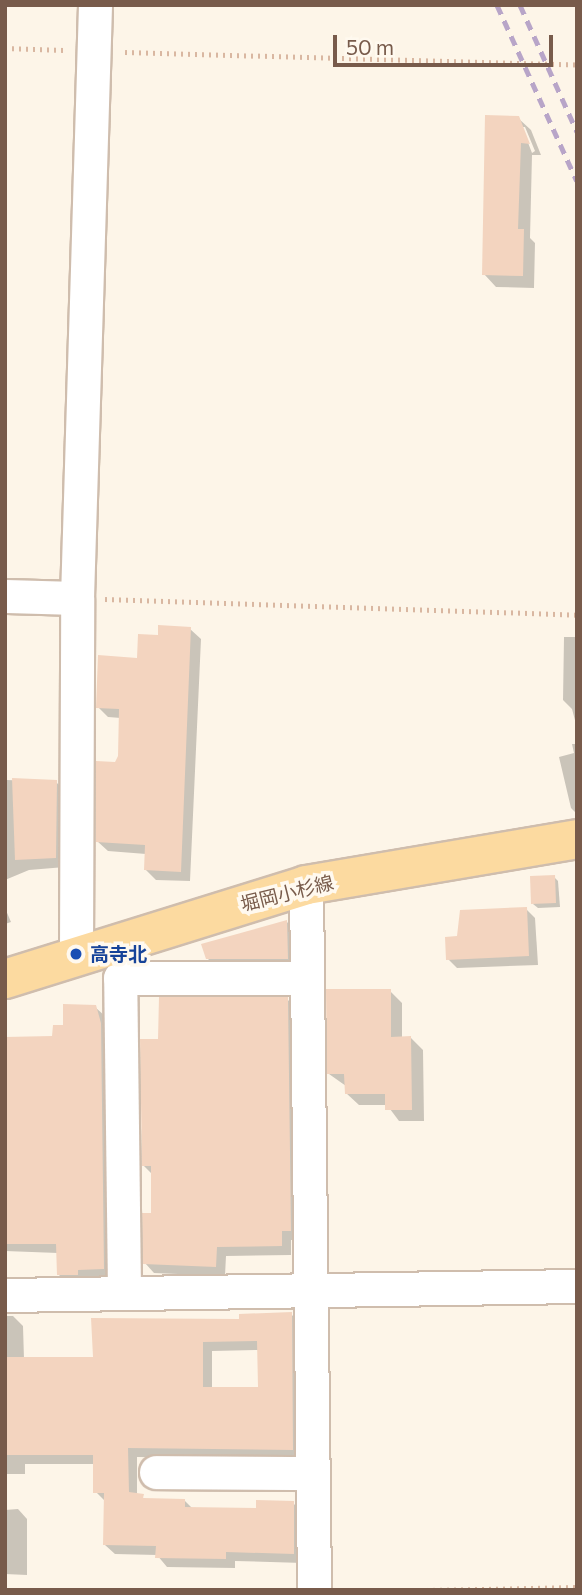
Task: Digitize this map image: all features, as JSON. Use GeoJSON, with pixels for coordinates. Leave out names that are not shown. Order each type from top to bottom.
{"type":"FeatureCollection","features":[{"type":"Feature","properties":{"kind":"main road","name":"堀岡小杉線"},"geometry":{"type":"LineString","coordinates":[[5,979],[76,954],[306,886],[577,838]]}},
{"type":"Feature","properties":{"kind":"street"},"geometry":{"type":"LineString","coordinates":[[76,954],[77,598],[95,5]]}},
{"type":"Feature","properties":{"kind":"street"},"geometry":{"type":"LineString","coordinates":[[5,596],[77,598]]}},
{"type":"Feature","properties":{"kind":"street"},"geometry":{"type":"LineString","coordinates":[[306,886],[314,1590]]}},
{"type":"Feature","properties":{"kind":"street"},"geometry":{"type":"LineString","coordinates":[[124,1290],[120,978],[306,978]]}},
{"type":"Feature","properties":{"kind":"street"},"geometry":{"type":"LineString","coordinates":[[5,1295],[124,1290],[577,1286]]}},
{"type":"Feature","properties":{"kind":"street"},"geometry":{"type":"LineString","coordinates":[[156,1472],[312,1473]]}},
{"type":"Feature","properties":{"kind":"path"},"geometry":{"type":"LineString","coordinates":[[5,48],[577,65]]}},
{"type":"Feature","properties":{"kind":"path"},"geometry":{"type":"LineString","coordinates":[[77,598],[577,615]]}},
{"type":"Feature","properties":{"kind":"path"},"geometry":{"type":"LineString","coordinates":[[426,1590],[577,1587]]}},
{"type":"Feature","properties":{"kind":"building"},"geometry":{"type":"Polygon","coordinates":[[[485,115],[519,116],[530,144],[521,143],[518,229],[524,229],[523,276],[482,275],[485,115]]]}},
{"type":"Feature","properties":{"kind":"building"},"geometry":{"type":"Polygon","coordinates":[[[158,625],[191,627],[181,872],[144,870],[145,845],[96,842],[96,761],[115,762],[118,756],[119,709],[96,708],[98,655],[137,658],[138,634],[158,635],[158,625]]]}},
{"type":"Feature","properties":{"kind":"building"},"geometry":{"type":"Polygon","coordinates":[[[12,778],[57,780],[56,858],[15,860],[12,778]]]}},
{"type":"Feature","properties":{"kind":"building"},"geometry":{"type":"Polygon","coordinates":[[[555,875],[556,903],[531,904],[530,876],[555,875]]]}},
{"type":"Feature","properties":{"kind":"building"},"geometry":{"type":"Polygon","coordinates":[[[527,907],[529,956],[446,960],[445,937],[457,936],[460,910],[527,907]]]}},
{"type":"Feature","properties":{"kind":"building"},"geometry":{"type":"Polygon","coordinates":[[[287,920],[288,959],[206,959],[201,944],[287,920]]]}},
{"type":"Feature","properties":{"kind":"building"},"geometry":{"type":"Polygon","coordinates":[[[326,989],[391,989],[391,1037],[411,1036],[412,1110],[385,1110],[385,1094],[345,1094],[344,1074],[327,1074],[326,989]]]}},
{"type":"Feature","properties":{"kind":"building"},"geometry":{"type":"Polygon","coordinates":[[[159,997],[288,997],[291,1231],[282,1231],[282,1246],[217,1247],[216,1267],[143,1264],[142,1213],[151,1213],[151,1166],[142,1166],[140,1039],[158,1039],[159,997]]]}},
{"type":"Feature","properties":{"kind":"building"},"geometry":{"type":"Polygon","coordinates":[[[63,1004],[96,1005],[101,1023],[104,1269],[78,1270],[78,1275],[57,1275],[56,1244],[5,1244],[5,1037],[52,1036],[53,1025],[63,1025],[63,1004]]]}},
{"type":"Feature","properties":{"kind":"building"},"geometry":{"type":"Polygon","coordinates":[[[292,1312],[293,1450],[128,1448],[129,1492],[144,1494],[143,1498],[185,1499],[185,1507],[256,1508],[256,1500],[294,1501],[294,1554],[226,1552],[226,1559],[155,1558],[156,1546],[103,1545],[104,1493],[93,1493],[93,1455],[5,1455],[5,1357],[93,1357],[91,1318],[239,1319],[239,1314],[292,1312]],[[257,1341],[203,1342],[203,1387],[258,1387],[257,1341]]]}},
{"type":"Feature","properties":{"kind":"railway"},"geometry":{"type":"LineString","coordinates":[[497,5],[577,181]]}},
{"type":"Feature","properties":{"kind":"railway"},"geometry":{"type":"LineString","coordinates":[[520,5],[577,132]]}},
{"type":"Feature","properties":{"kind":"place","name":"高寺北"},"geometry":{"type":"Point","coordinates":[76,954]}}]}
